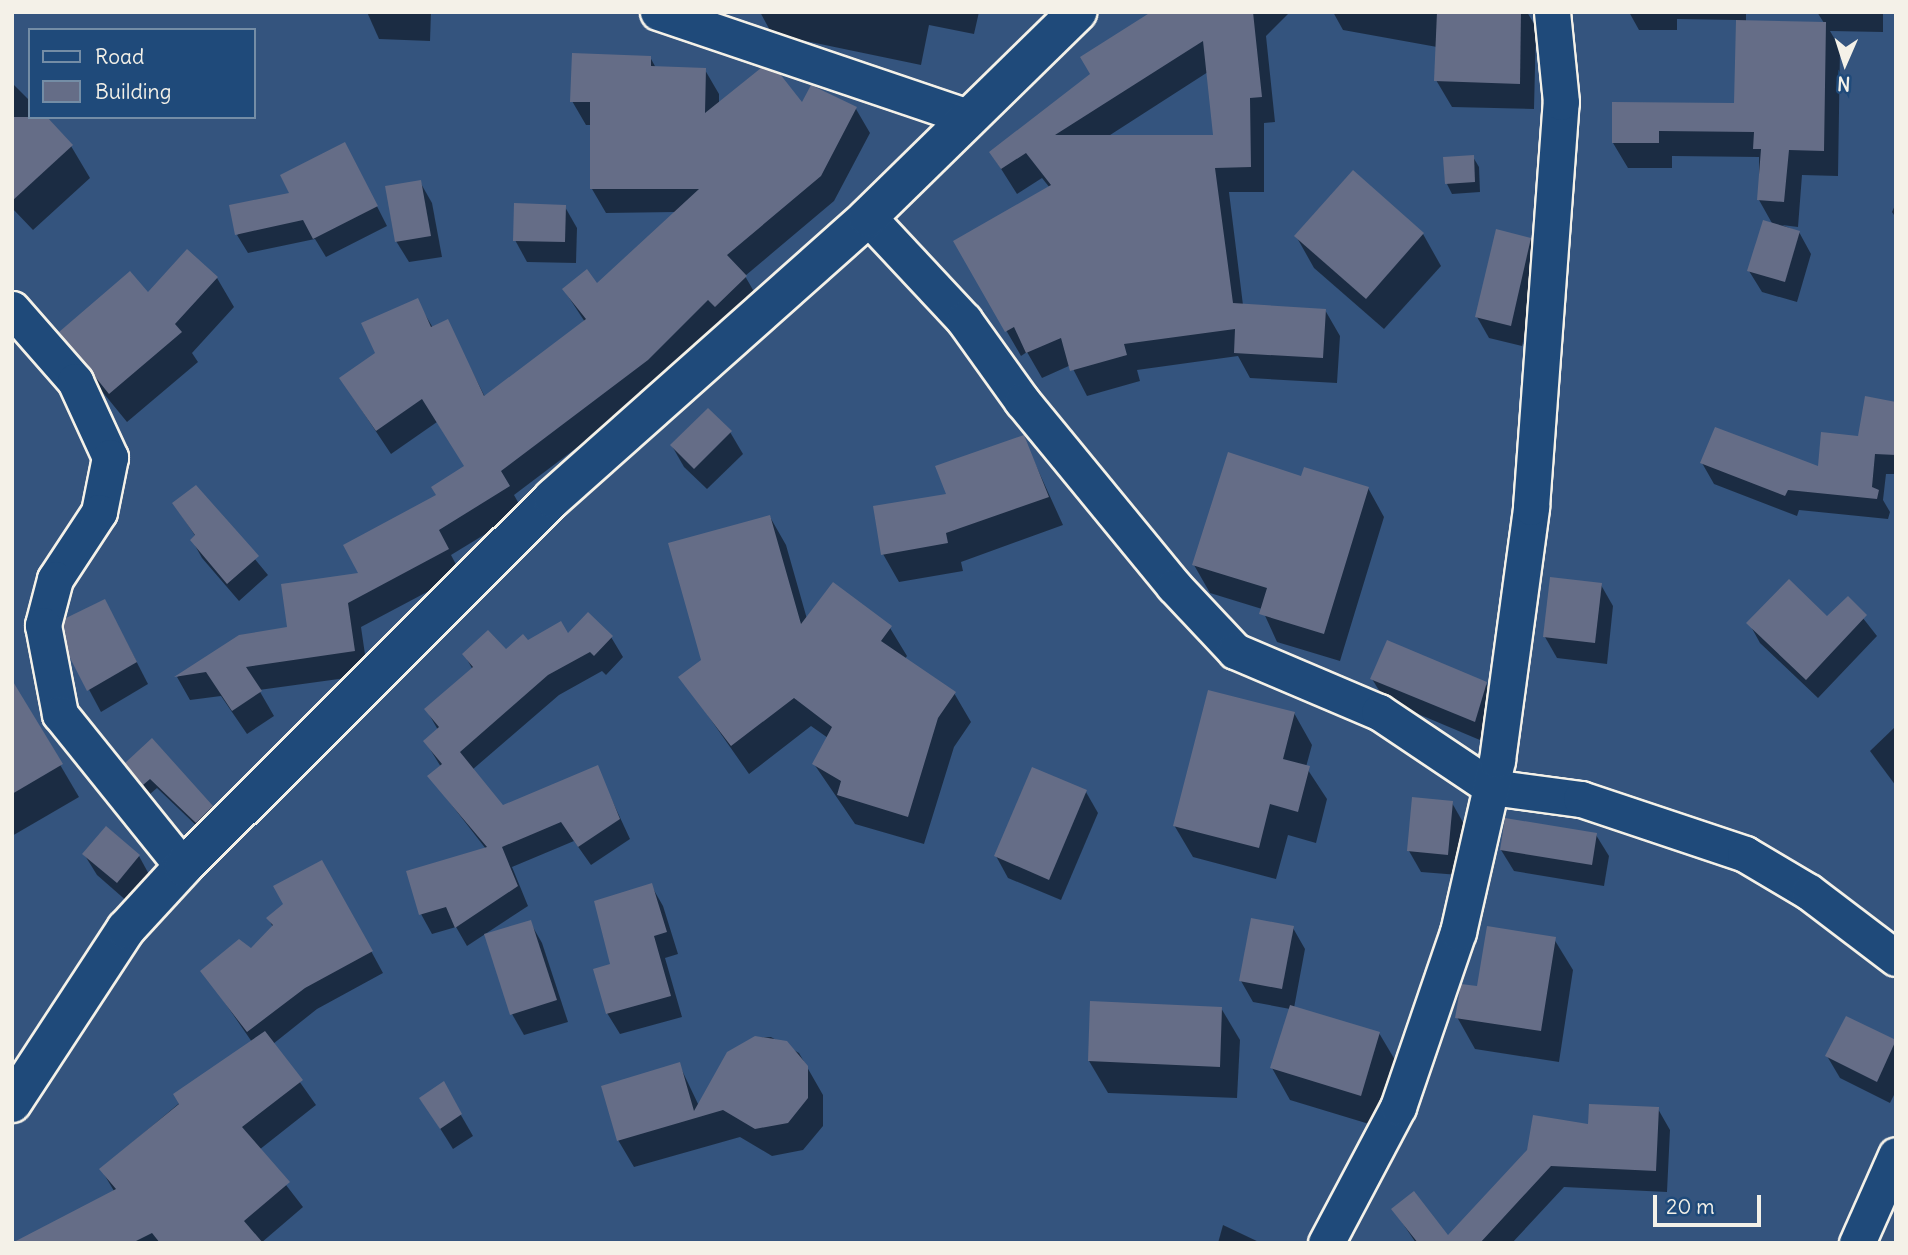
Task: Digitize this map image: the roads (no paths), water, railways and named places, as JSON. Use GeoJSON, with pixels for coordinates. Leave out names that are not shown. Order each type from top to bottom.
{"type":"FeatureCollection","features":[{"type":"Feature","properties":{"kind":"main road"},"geometry":{"type":"LineString","coordinates":[[12,1103],[126,929],[183,867],[553,498],[868,217],[1077,12]]}},
{"type":"Feature","properties":{"kind":"street"},"geometry":{"type":"LineString","coordinates":[[658,12],[968,117]]}},
{"type":"Feature","properties":{"kind":"street"},"geometry":{"type":"LineString","coordinates":[[1326,1243],[1398,1107],[1458,932],[1491,787],[1531,507],[1560,102],[1552,12]]}},
{"type":"Feature","properties":{"kind":"street"},"geometry":{"type":"LineString","coordinates":[[868,217],[964,320],[1022,401],[1174,586],[1235,651],[1379,712],[1491,787],[1581,799],[1745,855],[1809,892],[1896,958]]}},
{"type":"Feature","properties":{"kind":"street"},"geometry":{"type":"LineString","coordinates":[[12,309],[75,381],[110,457],[99,512],[55,579],[43,625],[60,713],[183,867]]}},
{"type":"Feature","properties":{"kind":"street"},"geometry":{"type":"LineString","coordinates":[[1857,1243],[1896,1155]]}}]}
